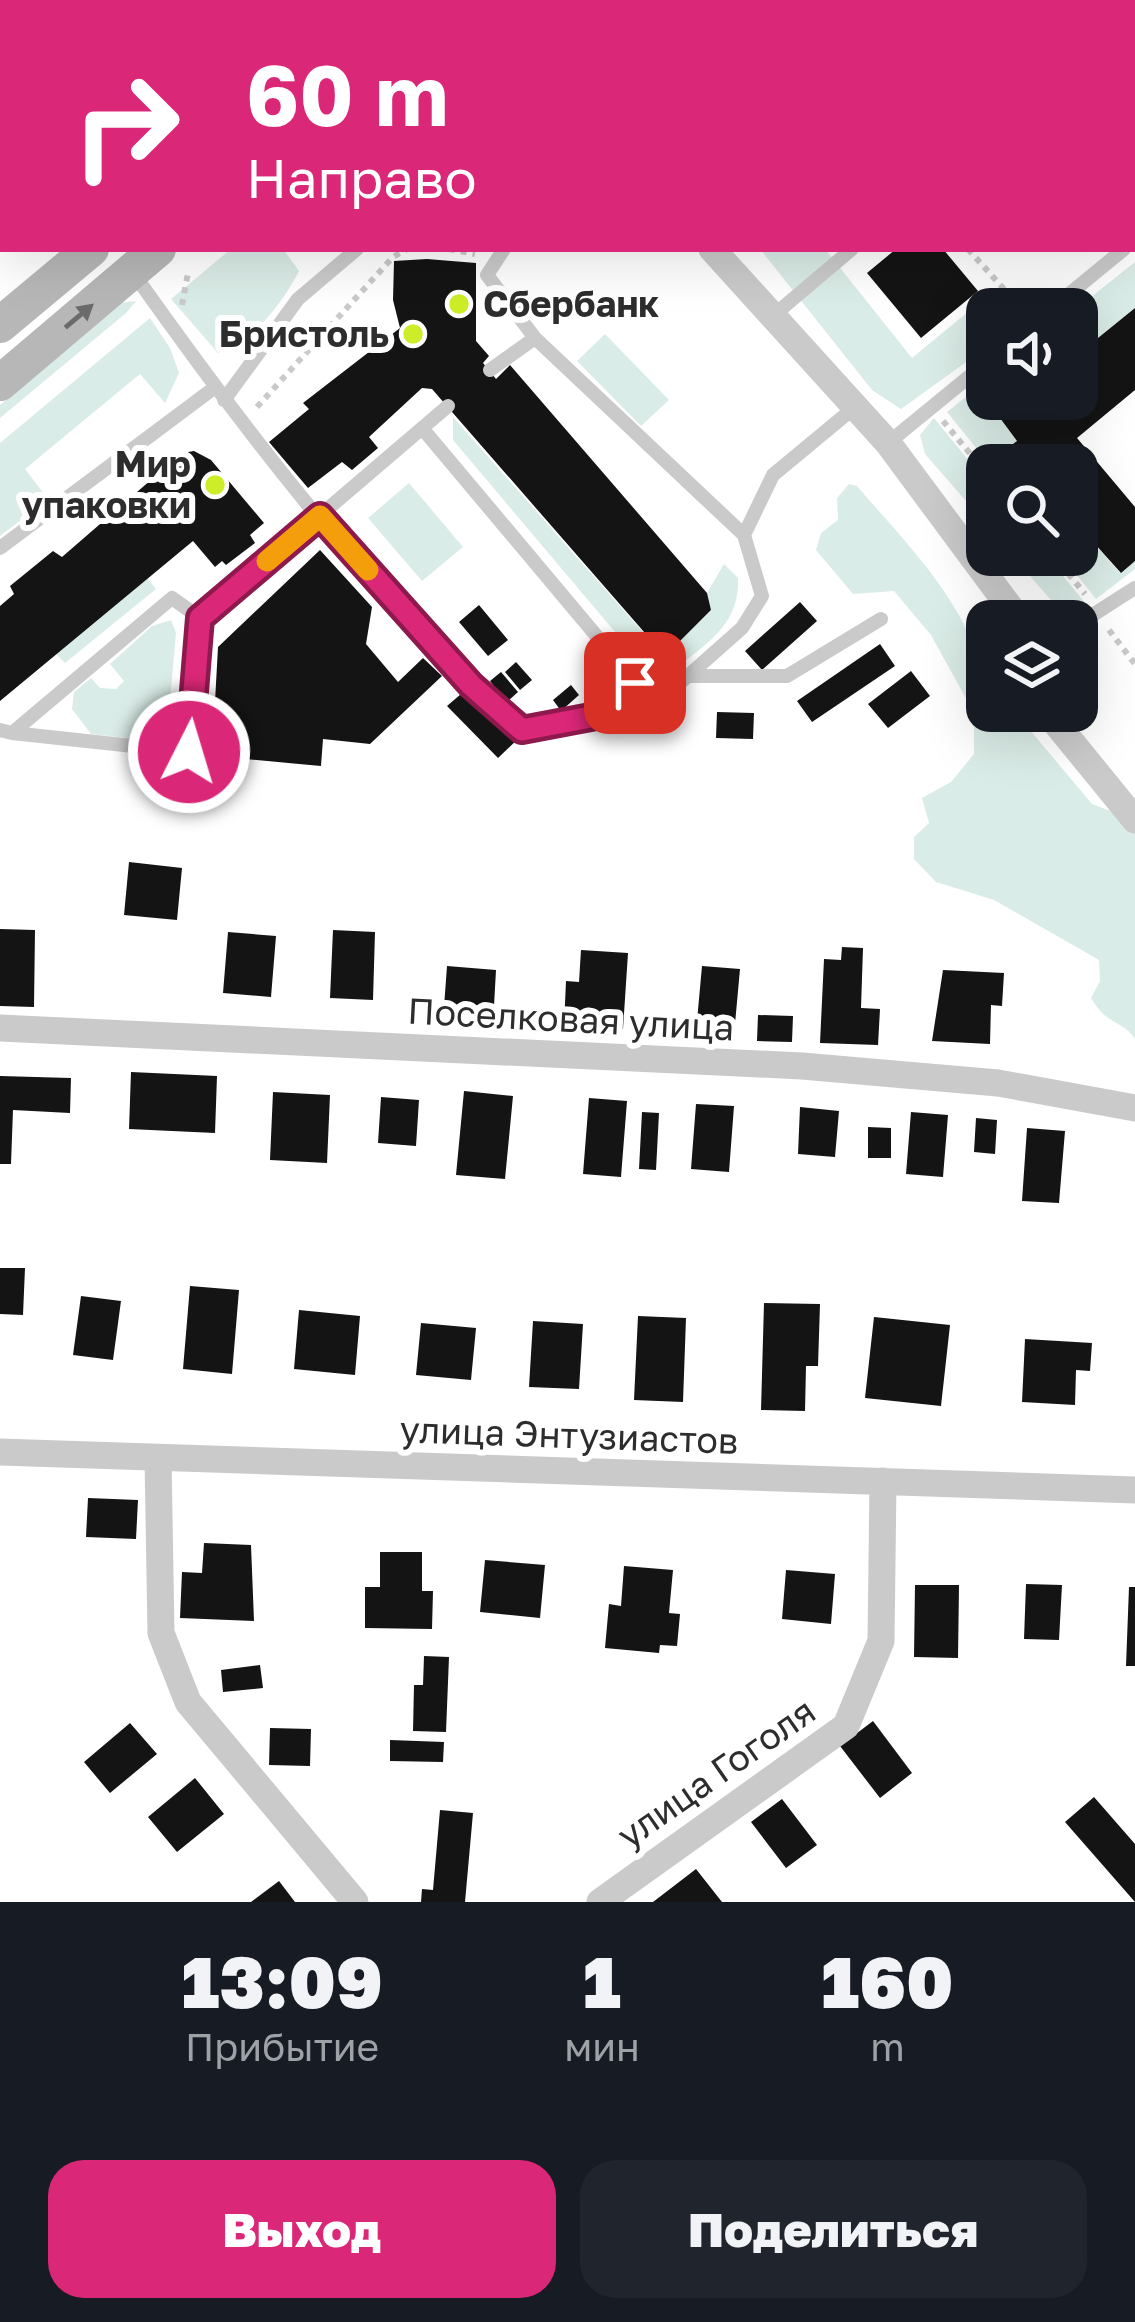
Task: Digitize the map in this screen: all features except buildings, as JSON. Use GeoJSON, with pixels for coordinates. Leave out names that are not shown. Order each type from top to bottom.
{"type":"FeatureCollection","features":[{"type":"Feature","properties":{"kind":"main road"},"geometry":{"type":"LineString","coordinates":[[0,326],[87,252]]}},
{"type":"Feature","properties":{"kind":"main road"},"geometry":{"type":"LineString","coordinates":[[0,383],[145,260]]}},
{"type":"Feature","properties":{"kind":"street"},"geometry":{"type":"LineString","coordinates":[[715,252],[888,443],[1004,600]]}},
{"type":"Feature","properties":{"kind":"street"},"geometry":{"type":"LineString","coordinates":[[1063,732],[1135,820]]}},
{"type":"Feature","properties":{"kind":"street","name":"Поселковая улица"},"geometry":{"type":"LineString","coordinates":[[0,1028],[802,1066],[998,1082],[1135,1108]]}},
{"type":"Feature","properties":{"kind":"street","name":"улица Энтузиастов"},"geometry":{"type":"LineString","coordinates":[[0,1452],[1135,1490]]}},
{"type":"Feature","properties":{"kind":"street"},"geometry":{"type":"LineString","coordinates":[[158,1458],[161,1633],[188,1702],[355,1902]]}},
{"type":"Feature","properties":{"kind":"street","name":"улица Гоголя"},"geometry":{"type":"LineString","coordinates":[[600,1902],[846,1726],[881,1641],[883,1481]]}},
{"type":"Feature","properties":{"kind":"lane"},"geometry":{"type":"LineString","coordinates":[[0,548],[219,394],[298,299],[353,252]]}},
{"type":"Feature","properties":{"kind":"lane"},"geometry":{"type":"LineString","coordinates":[[422,428],[635,683],[663,698],[742,628],[763,596],[744,535],[535,338],[487,275],[502,252]]}},
{"type":"Feature","properties":{"kind":"lane"},"geometry":{"type":"LineString","coordinates":[[774,315],[848,252]]}},
{"type":"Feature","properties":{"kind":"lane"},"geometry":{"type":"LineString","coordinates":[[1077,288],[1120,252]]}},
{"type":"Feature","properties":{"kind":"lane"},"geometry":{"type":"LineString","coordinates":[[145,260],[219,394],[242,423],[471,685],[522,730],[596,716],[635,683]]}},
{"type":"Feature","properties":{"kind":"lane"},"geometry":{"type":"LineString","coordinates":[[490,370],[535,338]]}},
{"type":"Feature","properties":{"kind":"lane"},"geometry":{"type":"LineString","coordinates":[[888,443],[966,379]]}},
{"type":"Feature","properties":{"kind":"lane"},"geometry":{"type":"LineString","coordinates":[[6,731],[189,752],[200,618],[448,406]]}},
{"type":"Feature","properties":{"kind":"lane"},"geometry":{"type":"LineString","coordinates":[[744,535],[773,475],[855,407]]}},
{"type":"Feature","properties":{"kind":"lane"},"geometry":{"type":"LineString","coordinates":[[1098,612],[1135,588]]}},
{"type":"Feature","properties":{"kind":"lane"},"geometry":{"type":"LineString","coordinates":[[6,731],[172,598],[200,618]]}},
{"type":"Feature","properties":{"kind":"lane"},"geometry":{"type":"LineString","coordinates":[[687,676],[787,676],[881,619]]}},
{"type":"Feature","properties":{"kind":"path"},"geometry":{"type":"LineString","coordinates":[[242,423],[402,252]]}},
{"type":"Feature","properties":{"kind":"path"},"geometry":{"type":"LineString","coordinates":[[462,252],[480,256]]}},
{"type":"Feature","properties":{"kind":"path"},"geometry":{"type":"LineString","coordinates":[[971,252],[1003,288]]}},
{"type":"Feature","properties":{"kind":"shaded area"},"geometry":{"type":"Polygon","coordinates":[[[227,252],[285,252],[299,271],[254,332],[218,353],[171,299],[227,252]]]}},
{"type":"Feature","properties":{"kind":"shaded area"},"geometry":{"type":"Polygon","coordinates":[[[762,252],[827,252],[912,358],[966,313],[966,362],[901,409],[872,390],[762,252]]]}},
{"type":"Feature","properties":{"kind":"shaded area"},"geometry":{"type":"Polygon","coordinates":[[[1135,262],[1135,308],[1098,338],[1098,291],[1135,262]]]}},
{"type":"Feature","properties":{"kind":"shaded area"},"geometry":{"type":"Polygon","coordinates":[[[136,301],[0,418],[0,405],[120,303],[136,301]]]}},
{"type":"Feature","properties":{"kind":"shaded area"},"geometry":{"type":"Polygon","coordinates":[[[150,318],[170,348],[179,373],[165,403],[140,374],[25,469],[48,499],[0,536],[0,443],[150,318]]]}},
{"type":"Feature","properties":{"kind":"shaded area"},"geometry":{"type":"Polygon","coordinates":[[[605,334],[669,400],[641,426],[577,361],[605,334]]]}},
{"type":"Feature","properties":{"kind":"shaded area"},"geometry":{"type":"Polygon","coordinates":[[[966,397],[966,420],[1001,420],[1017,441],[973,444],[947,412],[966,397]]]}},
{"type":"Feature","properties":{"kind":"shaded area"},"geometry":{"type":"Polygon","coordinates":[[[453,417],[664,656],[711,611],[707,593],[724,564],[738,578],[727,621],[671,672],[642,664],[453,440],[453,417]]]}},
{"type":"Feature","properties":{"kind":"shaded area"},"geometry":{"type":"Polygon","coordinates":[[[934,418],[966,457],[966,501],[925,454],[920,435],[934,418]]]}},
{"type":"Feature","properties":{"kind":"shaded area"},"geometry":{"type":"Polygon","coordinates":[[[409,483],[463,547],[422,581],[368,518],[409,483]]]}},
{"type":"Feature","properties":{"kind":"shaded area"},"geometry":{"type":"Polygon","coordinates":[[[849,484],[857,486],[943,589],[966,630],[966,698],[931,635],[894,591],[853,594],[816,550],[821,533],[838,520],[837,498],[849,484]]]}},
{"type":"Feature","properties":{"kind":"shaded area"},"geometry":{"type":"Polygon","coordinates":[[[1098,548],[1120,573],[1135,561],[1135,569],[1096,599],[1078,576],[1098,576],[1098,548]]]}},
{"type":"Feature","properties":{"kind":"shaded area"},"geometry":{"type":"Polygon","coordinates":[[[1030,576],[1063,576],[1083,600],[1051,600],[1030,576]]]}},
{"type":"Feature","properties":{"kind":"shaded area"},"geometry":{"type":"Polygon","coordinates":[[[147,578],[156,589],[65,663],[56,654],[147,578]]]}},
{"type":"Feature","properties":{"kind":"shaded area"},"geometry":{"type":"Polygon","coordinates":[[[171,620],[176,633],[167,735],[155,741],[91,734],[72,709],[74,692],[91,678],[100,688],[116,689],[124,681],[110,664],[152,626],[171,620]]]}},
{"type":"Feature","properties":{"kind":"shaded area"},"geometry":{"type":"Polygon","coordinates":[[[974,732],[1032,732],[1092,804],[1135,820],[1135,1039],[1091,998],[1100,981],[1099,960],[994,900],[936,882],[914,859],[914,837],[929,823],[922,798],[951,782],[974,754],[974,732]]]}},
{"type":"Feature","properties":{"kind":"slow traffic"},"geometry":{"type":"LineString","coordinates":[[267,561],[320,516],[368,570]]}},
{"type":"Feature","properties":{"kind":"place","name":"Сбербанк"},"geometry":{"type":"Point","coordinates":[459,304]}},
{"type":"Feature","properties":{"kind":"place","name":"Бристоль"},"geometry":{"type":"Point","coordinates":[413,334]}},
{"type":"Feature","properties":{"kind":"place","name":"Мир упаковки"},"geometry":{"type":"Point","coordinates":[215,485]}},
{"type":"Feature","properties":{"kind":"route"},"geometry":{"type":"LineString","coordinates":[[189,752],[200,618],[320,516],[471,685],[522,730],[596,716],[635,683]]}}]}
